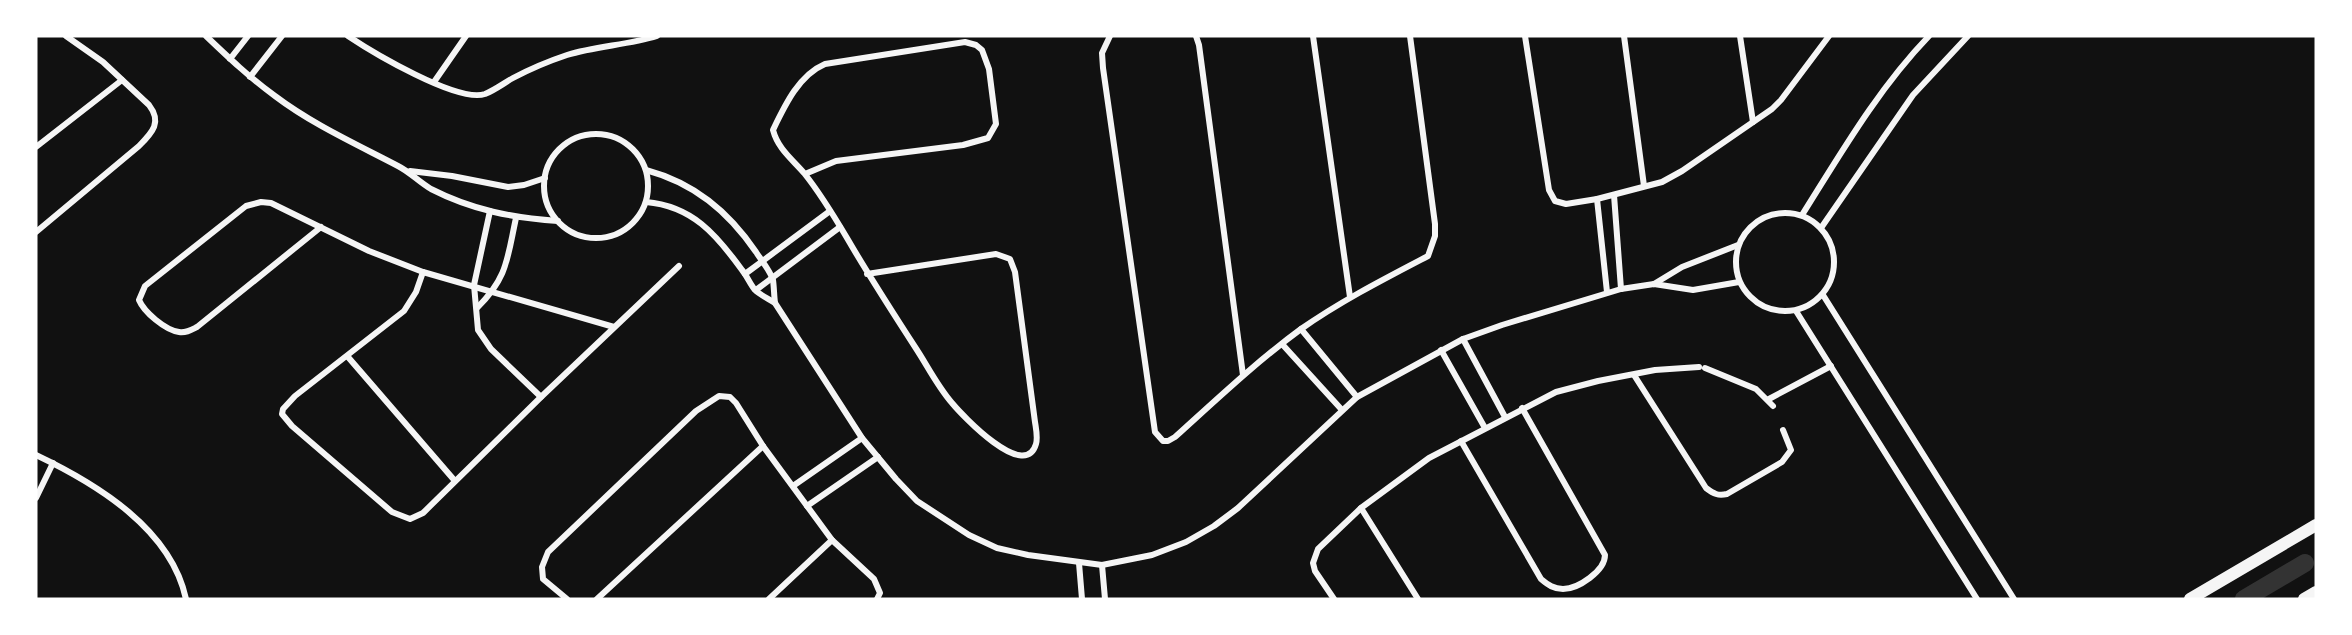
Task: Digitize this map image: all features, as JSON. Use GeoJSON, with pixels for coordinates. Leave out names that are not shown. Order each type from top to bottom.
{"type":"FeatureCollection","features":[{"type":"Feature","properties":{"kind":"main road"},"geometry":{"type":"LineString","coordinates":[[2190,599],[2316,525]]}},
{"type":"Feature","properties":{"kind":"main road"},"geometry":{"type":"LineString","coordinates":[[2304,599],[2316,592]]}},
{"type":"Feature","properties":{"kind":"street"},"geometry":{"type":"LineString","coordinates":[[36,232],[139,146],[154,128],[156,120],[155,113],[103,62],[66,36]]}},
{"type":"Feature","properties":{"kind":"street"},"geometry":{"type":"LineString","coordinates":[[206,36],[276,98],[326,129],[409,171],[428,187],[463,202],[516,218],[558,221]]}},
{"type":"Feature","properties":{"kind":"street"},"geometry":{"type":"LineString","coordinates":[[230,59],[248,36]]}},
{"type":"Feature","properties":{"kind":"street"},"geometry":{"type":"LineString","coordinates":[[250,77],[282,36]]}},
{"type":"Feature","properties":{"kind":"street"},"geometry":{"type":"LineString","coordinates":[[348,36],[380,57],[434,82],[472,94],[484,94],[530,69],[566,55],[657,36]]}},
{"type":"Feature","properties":{"kind":"street"},"geometry":{"type":"LineString","coordinates":[[434,82],[466,36]]}},
{"type":"Feature","properties":{"kind":"street"},"geometry":{"type":"LineString","coordinates":[[1110,36],[1102,53],[1103,68],[1155,432],[1158,439],[1168,441],[1243,375],[1301,329],[1350,297],[1428,256],[1433,247],[1435,224],[1410,36]]}},
{"type":"Feature","properties":{"kind":"street"},"geometry":{"type":"LineString","coordinates":[[1196,36],[1243,375]]}},
{"type":"Feature","properties":{"kind":"street"},"geometry":{"type":"LineString","coordinates":[[1313,36],[1350,297]]}},
{"type":"Feature","properties":{"kind":"street"},"geometry":{"type":"LineString","coordinates":[[1525,36],[1551,197],[1559,204],[1597,199],[1671,178],[1781,100],[1828,36]]}},
{"type":"Feature","properties":{"kind":"street"},"geometry":{"type":"LineString","coordinates":[[1624,36],[1644,186]]}},
{"type":"Feature","properties":{"kind":"street"},"geometry":{"type":"LineString","coordinates":[[1740,36],[1753,122]]}},
{"type":"Feature","properties":{"kind":"street"},"geometry":{"type":"LineString","coordinates":[[1802,215],[1867,112],[1929,36]]}},
{"type":"Feature","properties":{"kind":"street"},"geometry":{"type":"LineString","coordinates":[[1821,228],[1913,95],[1968,36]]}},
{"type":"Feature","properties":{"kind":"street"},"geometry":{"type":"LineString","coordinates":[[805,174],[836,161],[963,145],[988,138],[996,124],[986,55],[976,45],[965,42],[825,64],[807,74],[796,88],[773,130],[780,147],[805,174],[830,211],[867,274],[950,400],[977,430],[1006,451],[1021,456],[1030,453],[1037,439],[1016,272],[1010,259],[996,254],[867,274]]}},
{"type":"Feature","properties":{"kind":"street"},"geometry":{"type":"LineString","coordinates":[[36,147],[122,80]]}},
{"type":"Feature","properties":{"kind":"street"},"geometry":{"type":"LineString","coordinates":[[604,134],[626,143],[642,160],[646,170],[648,182],[646,202],[632,224],[612,236],[600,238],[577,234],[558,221],[547,201],[545,178],[548,167],[561,148],[580,136],[604,134]]}},
{"type":"Feature","properties":{"kind":"street"},"geometry":{"type":"LineString","coordinates":[[646,170],[670,177],[699,193],[724,212],[743,233],[772,278],[775,303]]}},
{"type":"Feature","properties":{"kind":"street"},"geometry":{"type":"LineString","coordinates":[[409,171],[452,176],[508,187],[524,185],[545,178]]}},
{"type":"Feature","properties":{"kind":"street"},"geometry":{"type":"LineString","coordinates":[[1614,195],[1621,289]]}},
{"type":"Feature","properties":{"kind":"street"},"geometry":{"type":"LineString","coordinates":[[1597,199],[1607,292]]}},
{"type":"Feature","properties":{"kind":"street"},"geometry":{"type":"LineString","coordinates":[[321,227],[188,332],[178,332],[168,328],[142,307],[140,300],[145,286],[246,206],[261,202],[271,203],[321,227],[369,251],[423,272],[614,327]]}},
{"type":"Feature","properties":{"kind":"street"},"geometry":{"type":"LineString","coordinates":[[646,202],[663,203],[685,211],[726,248],[756,290],[775,303],[862,438],[917,501],[969,535],[997,548],[1102,565],[1152,555],[1186,542],[1214,526],[1238,508],[1357,397],[1463,339],[1621,289],[1654,284],[1693,290],[1739,282]]}},
{"type":"Feature","properties":{"kind":"street"},"geometry":{"type":"LineString","coordinates":[[490,211],[474,285],[476,321],[484,339],[541,397]]}},
{"type":"Feature","properties":{"kind":"street"},"geometry":{"type":"LineString","coordinates":[[745,274],[830,211]]}},
{"type":"Feature","properties":{"kind":"street"},"geometry":{"type":"LineString","coordinates":[[1782,212],[1802,215],[1821,228],[1831,243],[1835,261],[1832,279],[1822,295],[1810,305],[1796,311],[1782,312],[1769,310],[1746,294],[1739,282],[1735,264],[1738,245],[1749,228],[1764,217],[1782,212]]}},
{"type":"Feature","properties":{"kind":"street"},"geometry":{"type":"LineString","coordinates":[[477,308],[493,292],[504,274],[516,218]]}},
{"type":"Feature","properties":{"kind":"street"},"geometry":{"type":"LineString","coordinates":[[756,290],[840,227]]}},
{"type":"Feature","properties":{"kind":"street"},"geometry":{"type":"LineString","coordinates":[[1654,284],[1682,267],[1738,245]]}},
{"type":"Feature","properties":{"kind":"street"},"geometry":{"type":"LineString","coordinates":[[423,272],[416,292],[404,311],[288,403],[282,414],[392,512],[410,519],[423,513],[679,266]]}},
{"type":"Feature","properties":{"kind":"street"},"geometry":{"type":"LineString","coordinates":[[1822,295],[2014,599]]}},
{"type":"Feature","properties":{"kind":"street"},"geometry":{"type":"LineString","coordinates":[[1796,311],[1977,599]]}},
{"type":"Feature","properties":{"kind":"street"},"geometry":{"type":"LineString","coordinates":[[1301,329],[1357,397]]}},
{"type":"Feature","properties":{"kind":"street"},"geometry":{"type":"LineString","coordinates":[[1463,339],[1505,417]]}},
{"type":"Feature","properties":{"kind":"street"},"geometry":{"type":"LineString","coordinates":[[1282,344],[1342,410]]}},
{"type":"Feature","properties":{"kind":"street"},"geometry":{"type":"LineString","coordinates":[[1441,350],[1485,428]]}},
{"type":"Feature","properties":{"kind":"street"},"geometry":{"type":"LineString","coordinates":[[348,357],[455,481]]}},
{"type":"Feature","properties":{"kind":"street"},"geometry":{"type":"LineString","coordinates":[[1769,399],[1831,366]]}},
{"type":"Feature","properties":{"kind":"street"},"geometry":{"type":"LineString","coordinates":[[1334,599],[1315,571],[1315,556],[1326,540],[1361,508],[1429,458],[1556,392],[1655,370],[1702,367],[1748,384],[1769,399],[1773,406]]}},
{"type":"Feature","properties":{"kind":"street"},"geometry":{"type":"LineString","coordinates":[[1634,375],[1706,488],[1713,493],[1728,494],[1782,462],[1791,450],[1783,430]]}},
{"type":"Feature","properties":{"kind":"street"},"geometry":{"type":"LineString","coordinates":[[567,599],[543,579],[542,567],[548,552],[709,401],[719,396],[730,397],[736,404],[763,446],[832,540],[874,579],[880,593],[877,599]]}},
{"type":"Feature","properties":{"kind":"street"},"geometry":{"type":"LineString","coordinates":[[1461,441],[1541,579],[1554,588],[1569,589],[1601,569],[1605,555],[1522,408]]}},
{"type":"Feature","properties":{"kind":"street"},"geometry":{"type":"LineString","coordinates":[[793,486],[862,438]]}},
{"type":"Feature","properties":{"kind":"street"},"geometry":{"type":"LineString","coordinates":[[597,599],[763,446]]}},
{"type":"Feature","properties":{"kind":"street"},"geometry":{"type":"LineString","coordinates":[[36,455],[119,504],[141,521],[168,552],[183,585],[186,599]]}},
{"type":"Feature","properties":{"kind":"street"},"geometry":{"type":"LineString","coordinates":[[807,506],[878,457]]}},
{"type":"Feature","properties":{"kind":"street"},"geometry":{"type":"LineString","coordinates":[[36,498],[53,463]]}},
{"type":"Feature","properties":{"kind":"street"},"geometry":{"type":"LineString","coordinates":[[1361,508],[1418,599]]}},
{"type":"Feature","properties":{"kind":"street"},"geometry":{"type":"LineString","coordinates":[[769,599],[832,540]]}},
{"type":"Feature","properties":{"kind":"street"},"geometry":{"type":"LineString","coordinates":[[1079,562],[1082,599]]}},
{"type":"Feature","properties":{"kind":"street"},"geometry":{"type":"LineString","coordinates":[[1102,565],[1106,599]]}},
{"type":"Feature","properties":{"kind":"waterway"},"geometry":{"type":"LineString","coordinates":[[2244,599],[2305,563]]}}]}
